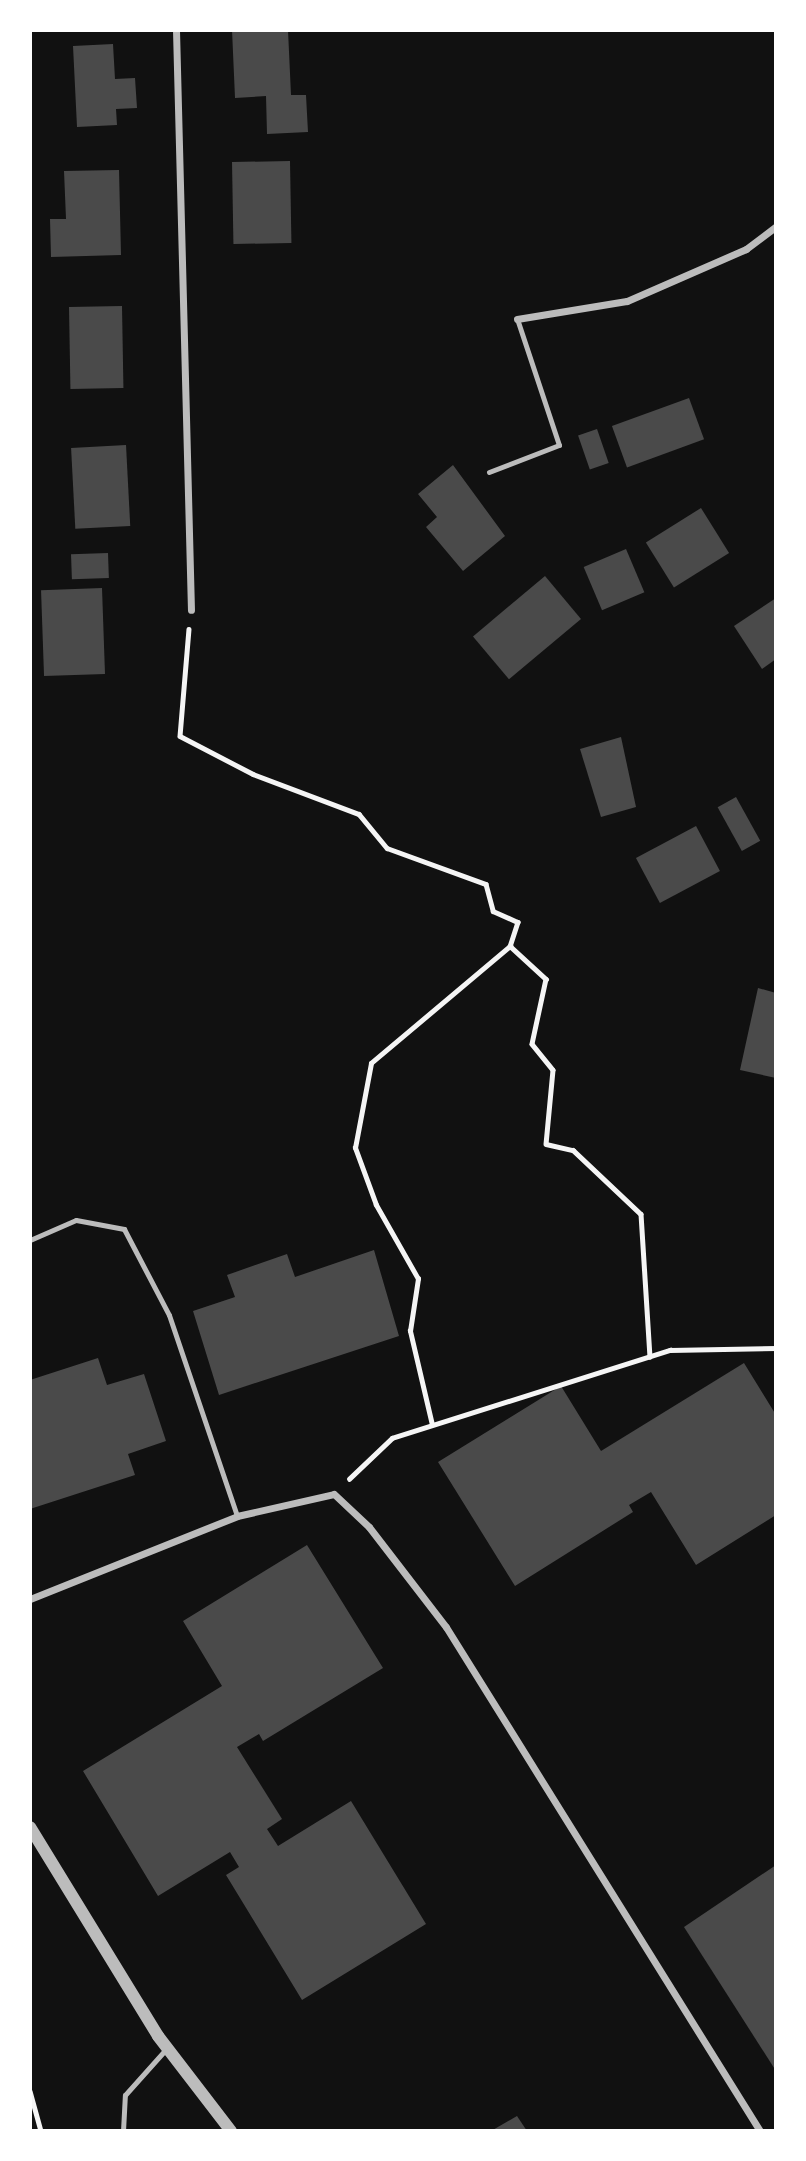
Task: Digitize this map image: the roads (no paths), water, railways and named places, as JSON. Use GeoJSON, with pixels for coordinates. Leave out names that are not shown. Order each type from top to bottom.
{"type":"FeatureCollection","features":[{"type":"Feature","properties":{"kind":"street"},"geometry":{"type":"LineString","coordinates":[[176,30],[191,610]]}},
{"type":"Feature","properties":{"kind":"street"},"geometry":{"type":"LineString","coordinates":[[517,319],[627,301],[746,249],[776,226]]}},
{"type":"Feature","properties":{"kind":"street"},"geometry":{"type":"LineString","coordinates":[[30,1598],[237,1516],[334,1493],[369,1527],[446,1627],[760,2131]]}},
{"type":"Feature","properties":{"kind":"street"},"geometry":{"type":"LineString","coordinates":[[30,1828],[167,2048],[231,2131]]}},
{"type":"Feature","properties":{"kind":"lane"},"geometry":{"type":"LineString","coordinates":[[489,472],[559,445],[517,319]]}},
{"type":"Feature","properties":{"kind":"lane"},"geometry":{"type":"LineString","coordinates":[[30,1240],[76,1220],[124,1229],[169,1315],[237,1516]]}},
{"type":"Feature","properties":{"kind":"lane"},"geometry":{"type":"LineString","coordinates":[[123,2131],[125,2095],[167,2048]]}}]}
